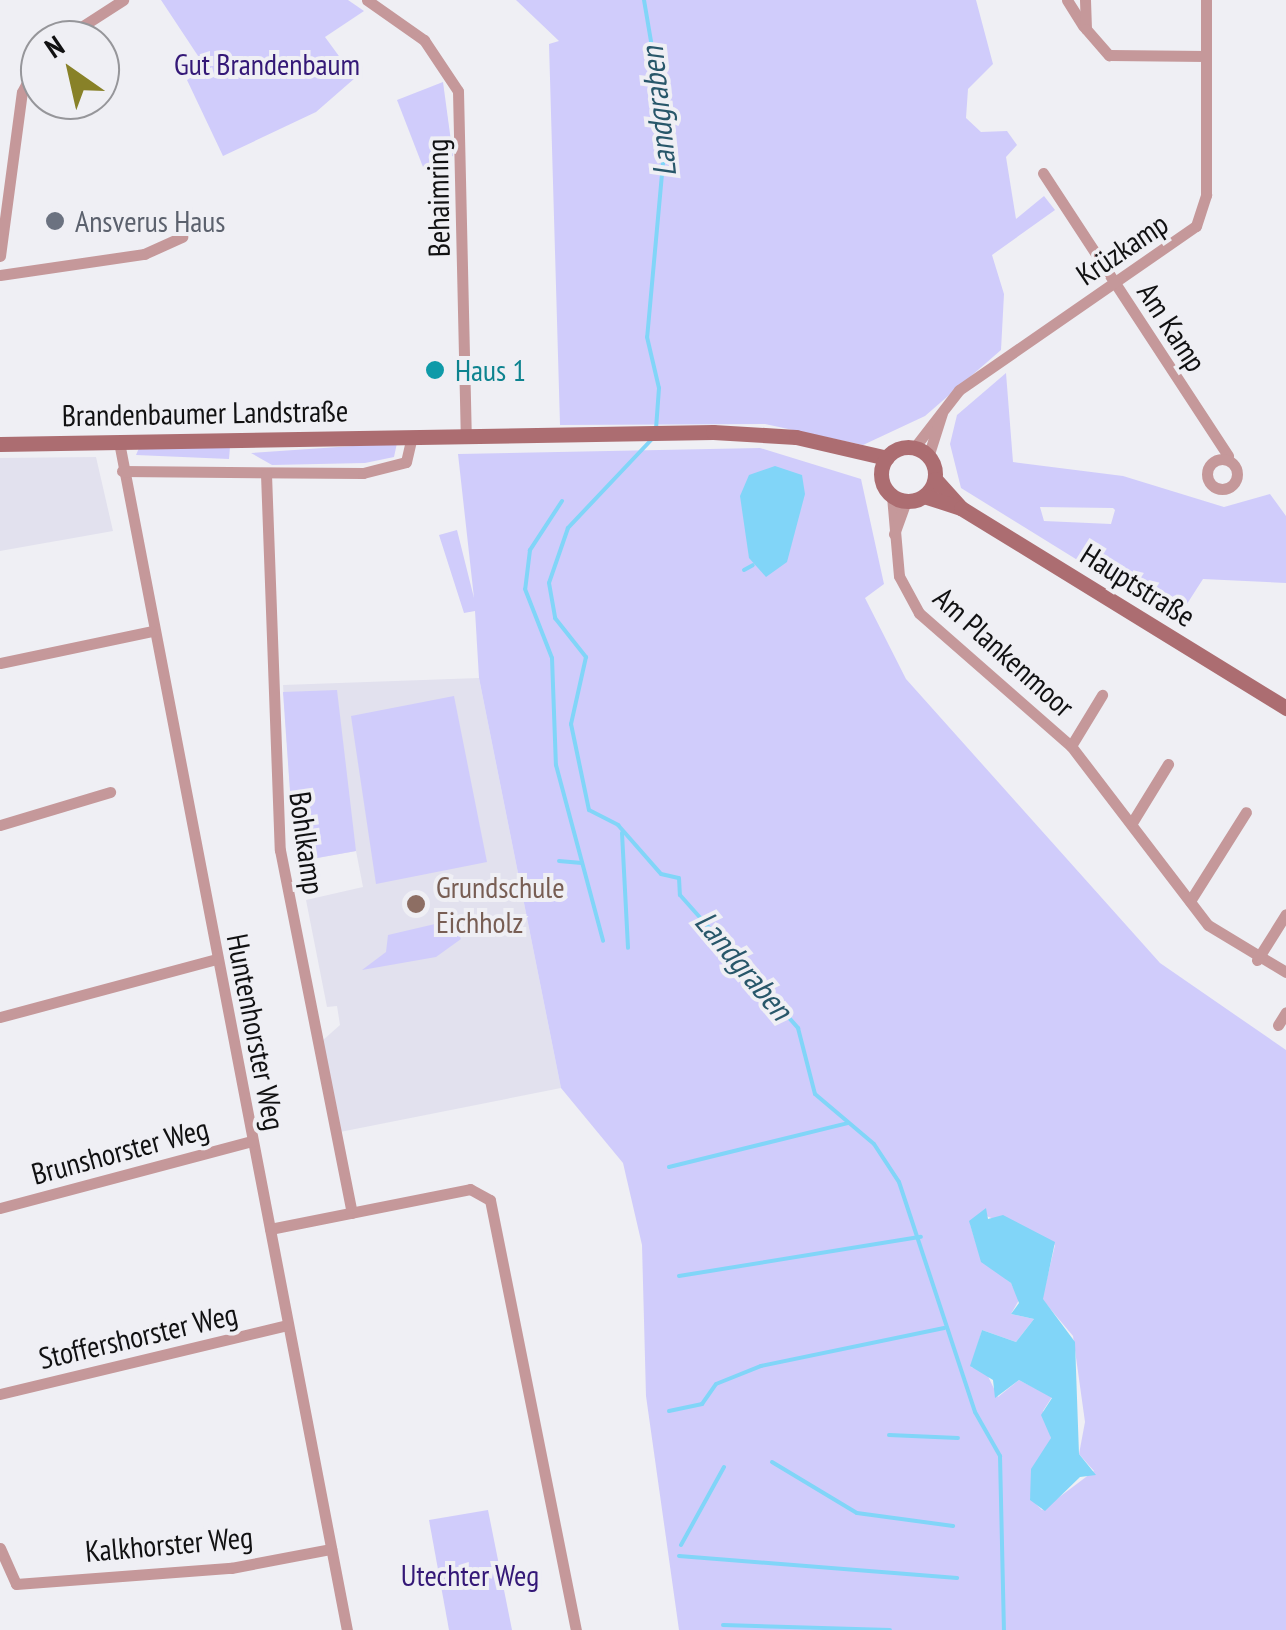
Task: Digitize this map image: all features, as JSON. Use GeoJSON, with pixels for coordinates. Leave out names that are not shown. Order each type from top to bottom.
{"type":"FeatureCollection","features":[{"type":"Feature","properties":{"kind":"main road","name":"Brandenbaumer Landstraße"},"geometry":{"type":"LineString","coordinates":[[0,444],[765,432],[884,465]]}},
{"type":"Feature","properties":{"kind":"main road"},"geometry":{"type":"LineString","coordinates":[[921,453],[884,465],[899,499],[924,496],[934,480]]}},
{"type":"Feature","properties":{"kind":"main road","name":"Hauptstraße"},"geometry":{"type":"LineString","coordinates":[[921,453],[934,480],[961,508]]}},
{"type":"Feature","properties":{"kind":"main road","name":"Hauptstraße"},"geometry":{"type":"LineString","coordinates":[[924,496],[961,508],[1286,708]]}},
{"type":"Feature","properties":{"kind":"street"},"geometry":{"type":"LineString","coordinates":[[92,20],[122,0]]}},
{"type":"Feature","properties":{"kind":"street","name":"Behaimring"},"geometry":{"type":"LineString","coordinates":[[367,0],[424,40],[458,90],[466,436]]}},
{"type":"Feature","properties":{"kind":"street"},"geometry":{"type":"LineString","coordinates":[[1067,0],[1086,29],[1116,57],[1206,56]]}},
{"type":"Feature","properties":{"kind":"street"},"geometry":{"type":"LineString","coordinates":[[1085,0],[1086,29]]}},
{"type":"Feature","properties":{"kind":"street","name":"Krüzkamp"},"geometry":{"type":"LineString","coordinates":[[921,453],[959,390],[1188,235],[1202,214],[1206,0]]}},
{"type":"Feature","properties":{"kind":"street"},"geometry":{"type":"LineString","coordinates":[[0,256],[20,107]]}},
{"type":"Feature","properties":{"kind":"street","name":"Am Kamp"},"geometry":{"type":"LineString","coordinates":[[1043,174],[1228,456]]}},
{"type":"Feature","properties":{"kind":"street"},"geometry":{"type":"LineString","coordinates":[[0,275],[144,254],[182,236]]}},
{"type":"Feature","properties":{"kind":"street","name":"Brandenbaumer Landstraße"},"geometry":{"type":"LineString","coordinates":[[122,471],[266,474],[388,470],[410,458],[412,437]]}},
{"type":"Feature","properties":{"kind":"street","name":"Huntenhorster Weg"},"geometry":{"type":"LineString","coordinates":[[119,442],[152,631],[347,1630]]}},
{"type":"Feature","properties":{"kind":"street","name":"Bohlkamp"},"geometry":{"type":"LineString","coordinates":[[266,474],[278,833],[352,1214]]}},
{"type":"Feature","properties":{"kind":"street","name":"Am Plankenmoor"},"geometry":{"type":"LineString","coordinates":[[899,499],[894,534],[898,576],[919,613],[1071,746],[1133,821],[1190,901],[1257,960],[1286,972]]}},
{"type":"Feature","properties":{"kind":"street"},"geometry":{"type":"LineString","coordinates":[[0,662],[152,631]]}},
{"type":"Feature","properties":{"kind":"street","name":"Am Plankenmoor"},"geometry":{"type":"LineString","coordinates":[[1071,746],[1102,695]]}},
{"type":"Feature","properties":{"kind":"street"},"geometry":{"type":"LineString","coordinates":[[1133,821],[1168,764]]}},
{"type":"Feature","properties":{"kind":"street"},"geometry":{"type":"LineString","coordinates":[[0,825],[110,792]]}},
{"type":"Feature","properties":{"kind":"street"},"geometry":{"type":"LineString","coordinates":[[1190,901],[1246,812]]}},
{"type":"Feature","properties":{"kind":"street"},"geometry":{"type":"LineString","coordinates":[[1257,960],[1286,914]]}},
{"type":"Feature","properties":{"kind":"street"},"geometry":{"type":"LineString","coordinates":[[0,1017],[216,959]]}},
{"type":"Feature","properties":{"kind":"street"},"geometry":{"type":"LineString","coordinates":[[1278,1026],[1286,1012]]}},
{"type":"Feature","properties":{"kind":"street","name":"Brunshorster Weg"},"geometry":{"type":"LineString","coordinates":[[0,1208],[252,1141]]}},
{"type":"Feature","properties":{"kind":"street"},"geometry":{"type":"LineString","coordinates":[[270,1229],[470,1189],[490,1200],[576,1630]]}},
{"type":"Feature","properties":{"kind":"street","name":"Stoffershorster Weg"},"geometry":{"type":"LineString","coordinates":[[0,1394],[288,1325]]}},
{"type":"Feature","properties":{"kind":"street","name":"Kalkhorster Weg"},"geometry":{"type":"LineString","coordinates":[[0,1548],[10,1583],[231,1568],[330,1549]]}},
{"type":"Feature","properties":{"kind":"shaded area"},"geometry":{"type":"Polygon","coordinates":[[[96,457],[113,531],[0,551],[0,458],[96,457]]]}},
{"type":"Feature","properties":{"kind":"shaded area","name":"Grundschule Eichholz"},"geometry":{"type":"Polygon","coordinates":[[[479,678],[561,1088],[340,1132],[322,1041],[340,1025],[337,1006],[327,1007],[306,900],[363,887],[356,851],[295,862],[283,685],[479,678]]]}},
{"type":"Feature","properties":{"kind":"green space","name":"Gut Brandenbaum"},"geometry":{"type":"Polygon","coordinates":[[[161,0],[348,0],[364,11],[325,37],[355,78],[316,112],[223,156],[187,80],[206,68],[161,0]]]}},
{"type":"Feature","properties":{"kind":"green space"},"geometry":{"type":"Polygon","coordinates":[[[516,0],[976,0],[993,64],[968,89],[966,118],[981,132],[1007,131],[1017,145],[1006,157],[1016,219],[1044,196],[1055,210],[992,255],[1004,294],[1001,350],[925,416],[863,445],[765,424],[560,425],[549,44],[559,41],[516,0]]]}},
{"type":"Feature","properties":{"kind":"green space"},"geometry":{"type":"Polygon","coordinates":[[[443,82],[453,156],[423,167],[397,100],[443,82]]]}},
{"type":"Feature","properties":{"kind":"green space"},"geometry":{"type":"Polygon","coordinates":[[[1006,373],[1013,462],[1123,476],[1224,507],[1270,494],[1286,516],[1286,583],[1203,579],[1176,621],[961,488],[950,444],[957,415],[1006,373]],[[1040,507],[1044,521],[1111,524],[1113,508],[1040,507]]]}},
{"type":"Feature","properties":{"kind":"green space"},"geometry":{"type":"Polygon","coordinates":[[[397,443],[394,457],[365,463],[272,465],[251,453],[397,443]]]}},
{"type":"Feature","properties":{"kind":"green space"},"geometry":{"type":"Polygon","coordinates":[[[230,447],[229,459],[136,455],[139,448],[230,447]]]}},
{"type":"Feature","properties":{"kind":"green space"},"geometry":{"type":"Polygon","coordinates":[[[760,448],[861,479],[884,584],[865,598],[906,679],[1160,963],[1286,1050],[1286,1630],[679,1630],[646,1396],[642,1245],[623,1163],[561,1088],[479,678],[475,611],[464,613],[439,535],[457,530],[474,598],[458,454],[760,448]],[[984,1215],[970,1224],[981,1259],[1011,1283],[1019,1300],[1011,1314],[1034,1319],[1016,1342],[982,1330],[971,1367],[986,1372],[998,1397],[1019,1380],[1052,1397],[1043,1411],[1051,1438],[1030,1498],[1042,1510],[1094,1471],[1079,1454],[1085,1422],[1073,1336],[1042,1299],[1055,1245],[984,1215]]]}},
{"type":"Feature","properties":{"kind":"green space"},"geometry":{"type":"Polygon","coordinates":[[[337,690],[356,851],[295,862],[283,692],[337,690]]]}},
{"type":"Feature","properties":{"kind":"green space"},"geometry":{"type":"Polygon","coordinates":[[[454,696],[487,862],[376,884],[351,716],[454,696]]]}},
{"type":"Feature","properties":{"kind":"green space"},"geometry":{"type":"Polygon","coordinates":[[[452,920],[461,939],[436,957],[362,970],[386,952],[388,935],[452,920]]]}},
{"type":"Feature","properties":{"kind":"green space","name":"Utechter Weg"},"geometry":{"type":"Polygon","coordinates":[[[488,1510],[512,1630],[449,1630],[429,1520],[488,1510]]]}},
{"type":"Feature","properties":{"kind":"water"},"geometry":{"type":"Polygon","coordinates":[[[775,466],[802,475],[805,494],[787,562],[766,577],[749,558],[740,496],[749,475],[775,466]]]}},
{"type":"Feature","properties":{"kind":"water"},"geometry":{"type":"Polygon","coordinates":[[[986,1208],[988,1219],[1003,1215],[1055,1242],[1043,1299],[1075,1342],[1079,1454],[1096,1475],[1080,1477],[1045,1511],[1030,1500],[1031,1469],[1051,1438],[1041,1415],[1052,1398],[1019,1380],[995,1398],[993,1380],[970,1366],[982,1330],[1016,1342],[1034,1319],[1011,1314],[1019,1303],[1011,1283],[981,1262],[969,1221],[986,1208]]]}},
{"type":"Feature","properties":{"kind":"waterway","name":"Landgraben"},"geometry":{"type":"LineString","coordinates":[[644,0],[666,130],[647,337],[659,388],[656,429]]}},
{"type":"Feature","properties":{"kind":"waterway","name":"Landgraben"},"geometry":{"type":"LineString","coordinates":[[653,438],[568,528],[549,583],[555,618],[586,657],[571,724],[589,810],[618,825],[661,874],[679,878],[680,895],[798,1028],[815,1094],[874,1144],[899,1182],[975,1412],[1000,1456],[1004,1630]]}},
{"type":"Feature","properties":{"kind":"waterway"},"geometry":{"type":"LineString","coordinates":[[562,501],[530,550],[525,589],[552,658],[556,765],[603,941]]}},
{"type":"Feature","properties":{"kind":"waterway"},"geometry":{"type":"LineString","coordinates":[[744,570],[753,565]]}},
{"type":"Feature","properties":{"kind":"waterway"},"geometry":{"type":"LineString","coordinates":[[622,833],[628,948]]}},
{"type":"Feature","properties":{"kind":"waterway"},"geometry":{"type":"LineString","coordinates":[[559,861],[582,863]]}},
{"type":"Feature","properties":{"kind":"waterway"},"geometry":{"type":"LineString","coordinates":[[669,1167],[848,1123]]}},
{"type":"Feature","properties":{"kind":"waterway"},"geometry":{"type":"LineString","coordinates":[[679,1276],[921,1237]]}},
{"type":"Feature","properties":{"kind":"waterway"},"geometry":{"type":"LineString","coordinates":[[669,1411],[702,1404],[716,1384],[761,1366],[944,1328]]}},
{"type":"Feature","properties":{"kind":"waterway"},"geometry":{"type":"LineString","coordinates":[[889,1435],[958,1438]]}},
{"type":"Feature","properties":{"kind":"waterway"},"geometry":{"type":"LineString","coordinates":[[772,1462],[857,1513],[953,1526]]}},
{"type":"Feature","properties":{"kind":"waterway"},"geometry":{"type":"LineString","coordinates":[[681,1545],[724,1467]]}},
{"type":"Feature","properties":{"kind":"waterway"},"geometry":{"type":"LineString","coordinates":[[679,1556],[957,1578]]}},
{"type":"Feature","properties":{"kind":"waterway"},"geometry":{"type":"LineString","coordinates":[[723,1625],[890,1630]]}},
{"type":"Feature","properties":{"kind":"place","name":"Ansverus Haus"},"geometry":{"type":"Point","coordinates":[55,221]}},
{"type":"Feature","properties":{"kind":"place","name":"Haus 1"},"geometry":{"type":"Point","coordinates":[435,370]}},
{"type":"Feature","properties":{"kind":"place","name":"Grundschule Eichholz"},"geometry":{"type":"Point","coordinates":[416,904]}}]}
